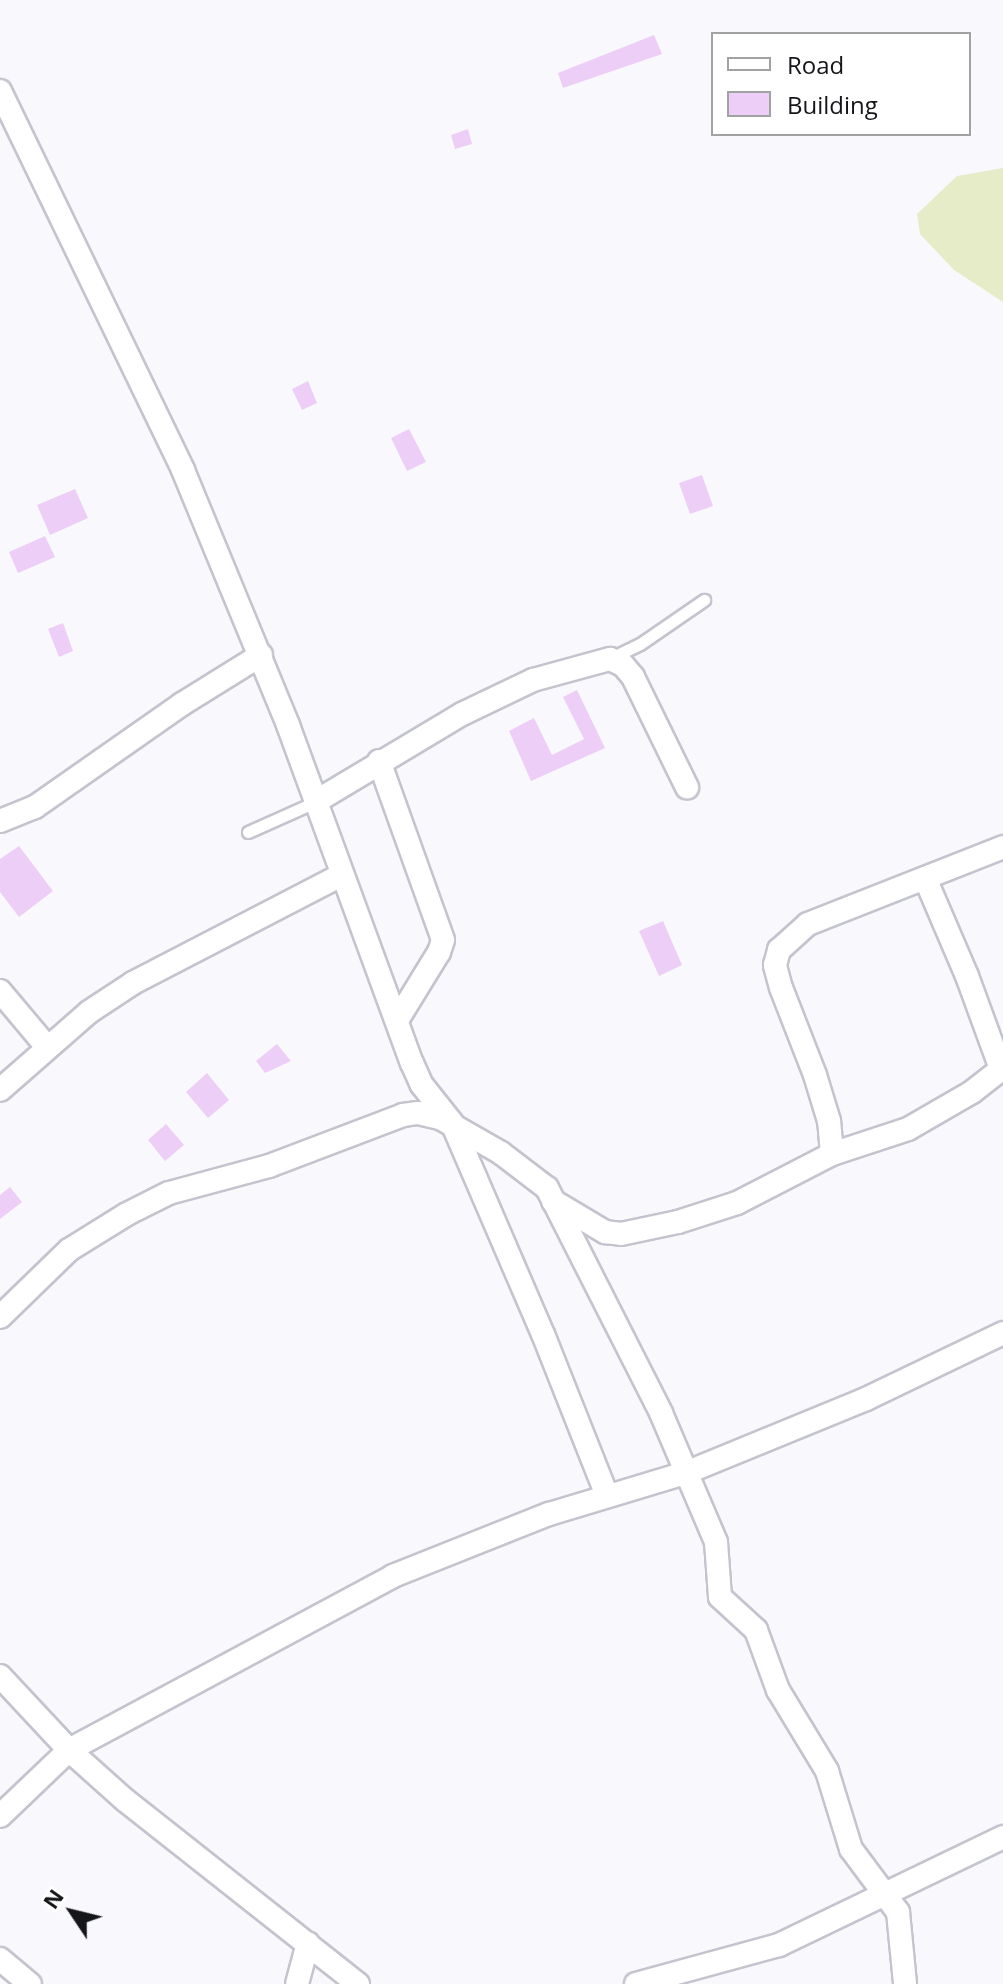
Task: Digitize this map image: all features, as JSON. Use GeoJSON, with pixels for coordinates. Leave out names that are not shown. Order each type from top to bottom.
{"type":"FeatureCollection","features":[{"type":"Feature","properties":{"kind":"street"},"geometry":{"type":"LineString","coordinates":[[0,91],[183,470],[261,655],[422,1085],[452,1123],[531,1306],[607,1496]]}},
{"type":"Feature","properties":{"kind":"street"},"geometry":{"type":"LineString","coordinates":[[0,821],[35,807],[170,711],[261,655]]}},
{"type":"Feature","properties":{"kind":"street"},"geometry":{"type":"LineString","coordinates":[[315,802],[462,714],[533,680],[610,659],[623,665],[633,677],[687,787]]}},
{"type":"Feature","properties":{"kind":"street"},"geometry":{"type":"LineString","coordinates":[[379,761],[443,940],[398,1019]]}},
{"type":"Feature","properties":{"kind":"street"},"geometry":{"type":"LineString","coordinates":[[832,1154],[829,1121],[775,965],[779,950],[808,924],[1003,847]]}},
{"type":"Feature","properties":{"kind":"street"},"geometry":{"type":"LineString","coordinates":[[0,1090],[89,1012],[133,983],[341,875]]}},
{"type":"Feature","properties":{"kind":"street"},"geometry":{"type":"LineString","coordinates":[[552,1200],[590,1225],[621,1234],[737,1203],[832,1154],[908,1129],[972,1092],[1002,1069],[925,878]]}},
{"type":"Feature","properties":{"kind":"street"},"geometry":{"type":"LineString","coordinates":[[0,991],[47,1047]]}},
{"type":"Feature","properties":{"kind":"street"},"geometry":{"type":"LineString","coordinates":[[0,1317],[69,1250],[169,1193],[269,1166],[403,1115],[431,1115],[452,1123],[510,1159],[547,1188],[688,1472],[716,1542],[720,1597],[724,1605],[756,1630],[778,1690],[827,1771],[851,1849],[898,1912],[902,1928],[905,1984]]}},
{"type":"Feature","properties":{"kind":"street"},"geometry":{"type":"LineString","coordinates":[[0,1816],[69,1750],[393,1576],[549,1514],[688,1472],[866,1399],[1003,1333]]}},
{"type":"Feature","properties":{"kind":"street"},"geometry":{"type":"LineString","coordinates":[[0,1676],[69,1750],[125,1800],[358,1984]]}},
{"type":"Feature","properties":{"kind":"street"},"geometry":{"type":"LineString","coordinates":[[636,1984],[779,1945],[887,1896],[1003,1837]]}},
{"type":"Feature","properties":{"kind":"street"},"geometry":{"type":"LineString","coordinates":[[297,1984],[308,1943]]}},
{"type":"Feature","properties":{"kind":"street"},"geometry":{"type":"LineString","coordinates":[[0,1959],[30,1984]]}},
{"type":"Feature","properties":{"kind":"lane"},"geometry":{"type":"LineString","coordinates":[[610,659],[640,644],[704,600]]}},
{"type":"Feature","properties":{"kind":"lane"},"geometry":{"type":"LineString","coordinates":[[248,832],[315,802]]}},
{"type":"Feature","properties":{"kind":"green space"},"geometry":{"type":"Polygon","coordinates":[[[1003,168],[1003,302],[954,270],[920,234],[917,214],[957,176],[1003,168]]]}},
{"type":"Feature","properties":{"kind":"building"},"geometry":{"type":"Polygon","coordinates":[[[654,35],[662,54],[563,88],[558,73],[654,35]]]}},
{"type":"Feature","properties":{"kind":"building"},"geometry":{"type":"Polygon","coordinates":[[[468,129],[472,144],[455,149],[451,135],[468,129]]]}},
{"type":"Feature","properties":{"kind":"building"},"geometry":{"type":"Polygon","coordinates":[[[308,381],[317,403],[302,410],[292,389],[308,381]]]}},
{"type":"Feature","properties":{"kind":"building"},"geometry":{"type":"Polygon","coordinates":[[[409,429],[426,462],[407,471],[391,438],[409,429]]]}},
{"type":"Feature","properties":{"kind":"building"},"geometry":{"type":"Polygon","coordinates":[[[702,475],[713,506],[690,514],[679,483],[702,475]]]}},
{"type":"Feature","properties":{"kind":"building"},"geometry":{"type":"Polygon","coordinates":[[[75,489],[88,518],[50,535],[37,505],[75,489]]]}},
{"type":"Feature","properties":{"kind":"building"},"geometry":{"type":"Polygon","coordinates":[[[45,536],[55,557],[18,573],[9,552],[45,536]]]}},
{"type":"Feature","properties":{"kind":"building"},"geometry":{"type":"Polygon","coordinates":[[[63,623],[73,651],[59,657],[48,629],[63,623]]]}},
{"type":"Feature","properties":{"kind":"building"},"geometry":{"type":"Polygon","coordinates":[[[577,690],[605,748],[531,781],[509,731],[534,718],[552,755],[584,739],[563,697],[577,690]]]}},
{"type":"Feature","properties":{"kind":"building"},"geometry":{"type":"Polygon","coordinates":[[[19,846],[53,891],[19,917],[0,892],[0,859],[19,846]]]}},
{"type":"Feature","properties":{"kind":"building"},"geometry":{"type":"Polygon","coordinates":[[[663,921],[682,965],[659,976],[639,931],[663,921]]]}},
{"type":"Feature","properties":{"kind":"building"},"geometry":{"type":"Polygon","coordinates":[[[277,1044],[291,1061],[265,1073],[256,1061],[277,1044]]]}},
{"type":"Feature","properties":{"kind":"building"},"geometry":{"type":"Polygon","coordinates":[[[207,1073],[229,1100],[208,1118],[186,1092],[207,1073]]]}},
{"type":"Feature","properties":{"kind":"building"},"geometry":{"type":"Polygon","coordinates":[[[166,1124],[184,1145],[165,1161],[148,1140],[166,1124]]]}},
{"type":"Feature","properties":{"kind":"building"},"geometry":{"type":"Polygon","coordinates":[[[10,1187],[22,1202],[0,1219],[0,1195],[10,1187]]]}}]}
